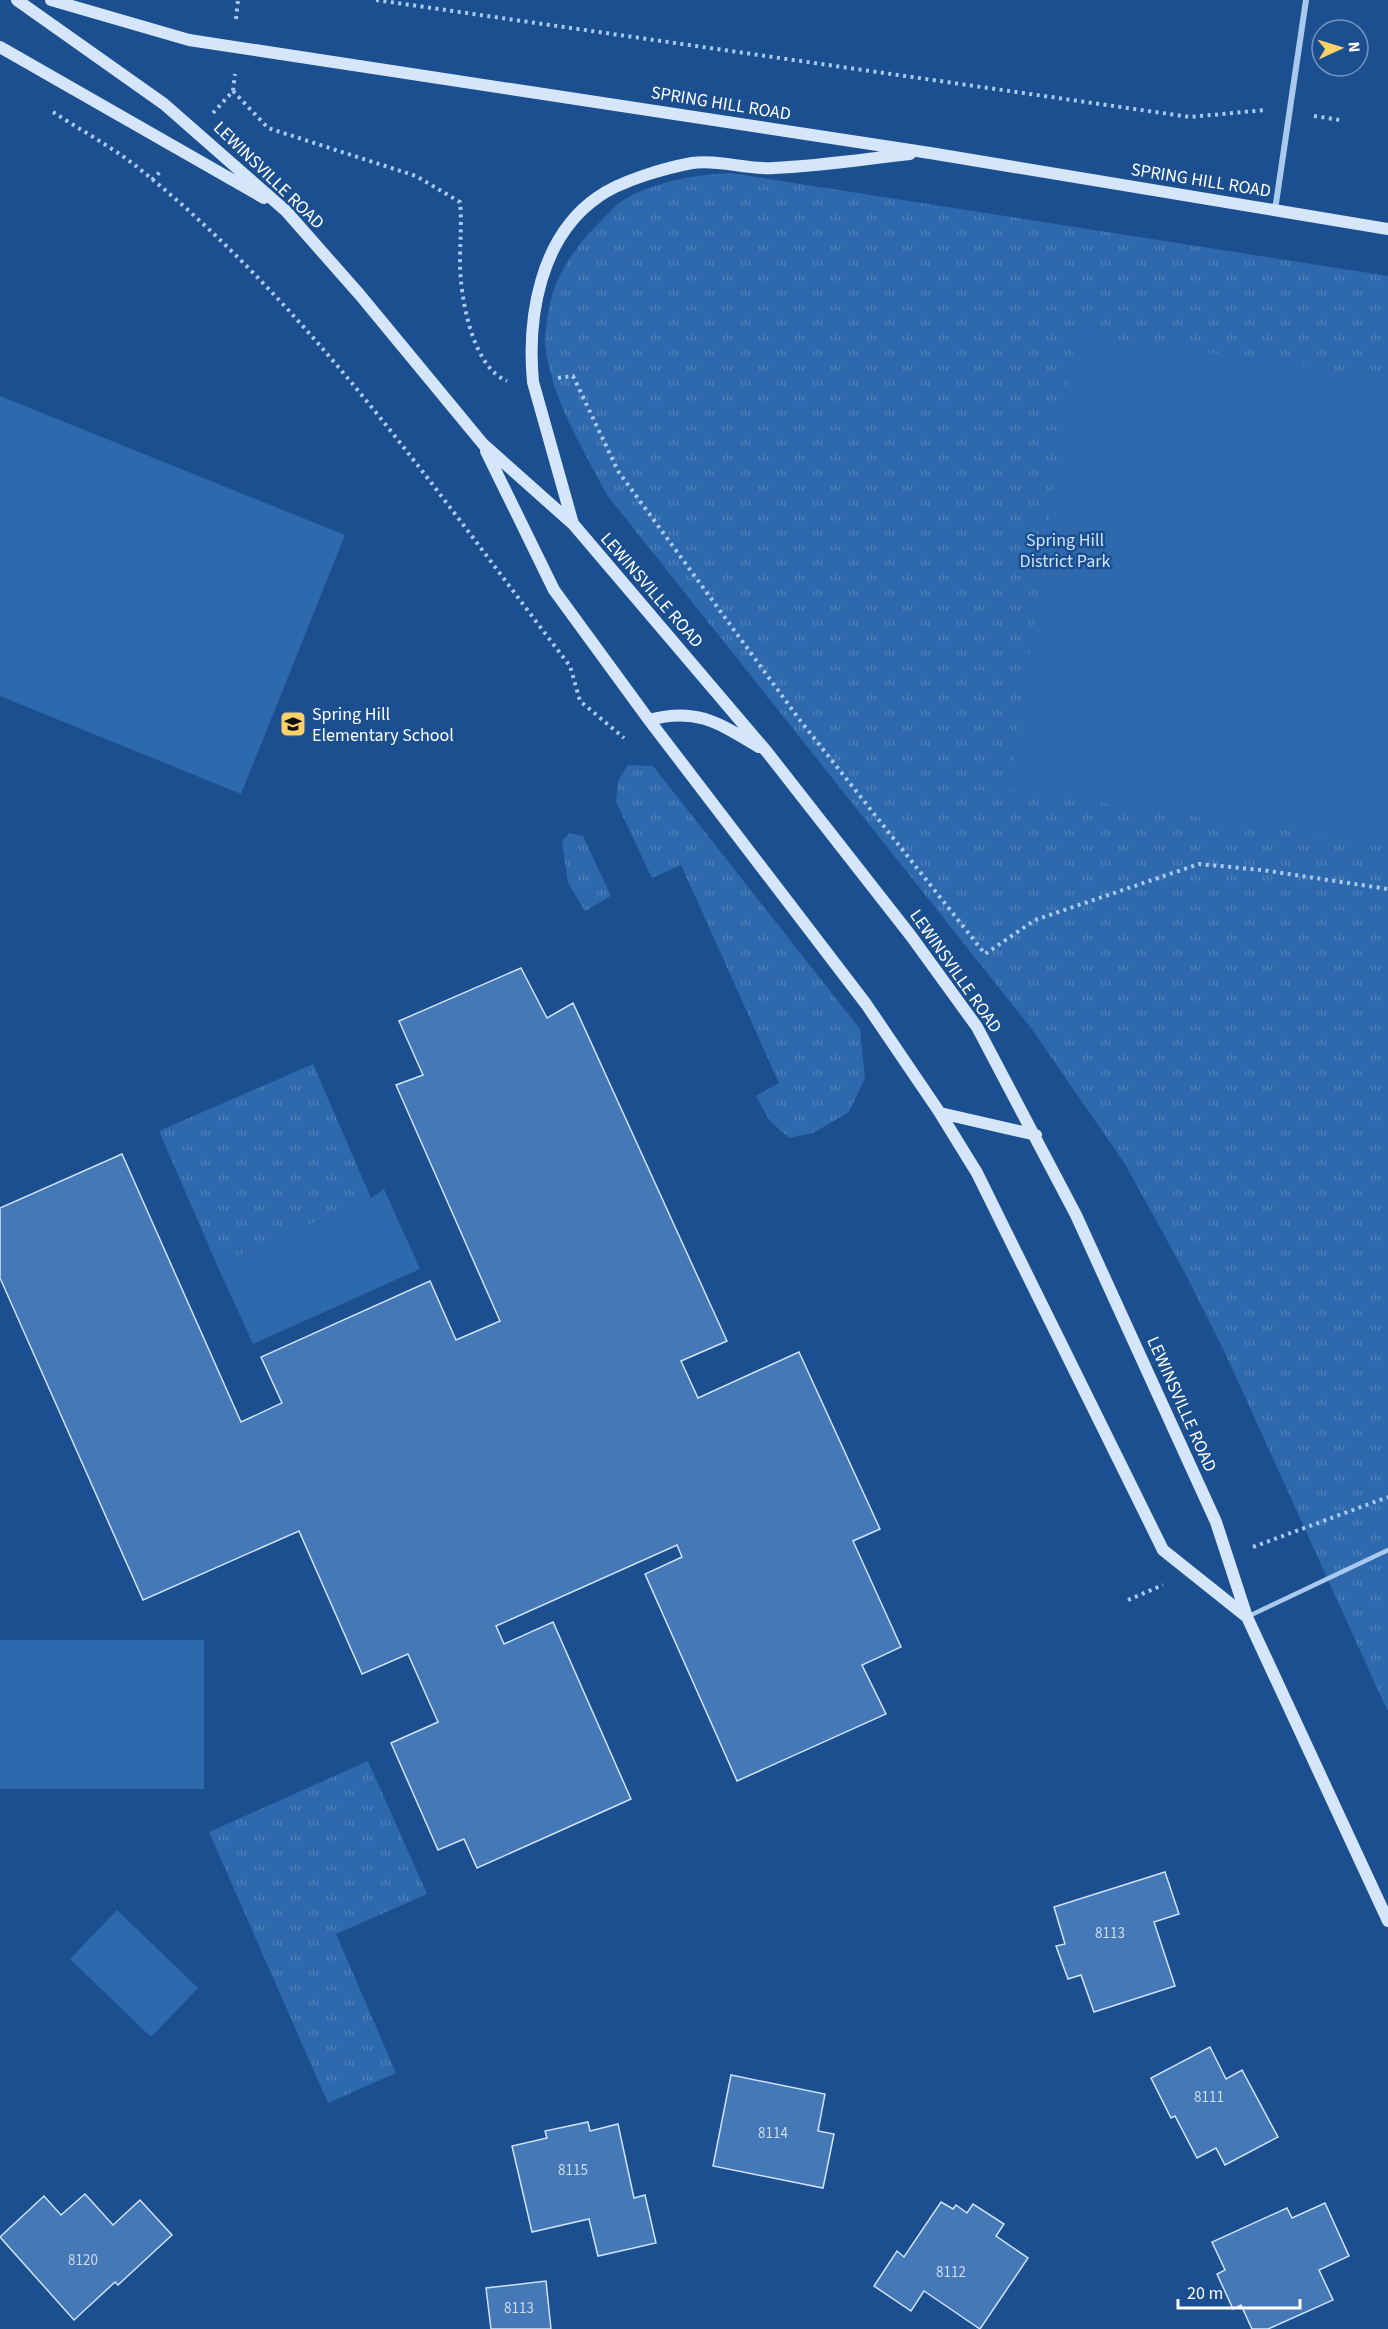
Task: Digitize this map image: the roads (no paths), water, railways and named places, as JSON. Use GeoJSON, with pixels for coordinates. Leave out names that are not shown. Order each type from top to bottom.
{"type":"FeatureCollection","features":[{"type":"Feature","properties":{"kind":"main road","name":"LEWINSVILLE ROAD"},"geometry":{"type":"LineString","coordinates":[[17,0],[164,104],[286,211],[360,295],[483,444],[573,525],[767,752],[904,927],[977,1027],[1036,1135],[1076,1215],[1215,1522],[1246,1617],[1388,1921]]}},
{"type":"Feature","properties":{"kind":"main road","name":"SPRING HILL ROAD"},"geometry":{"type":"LineString","coordinates":[[51,0],[189,40],[930,153],[1388,229]]}},
{"type":"Feature","properties":{"kind":"main road"},"geometry":{"type":"LineString","coordinates":[[0,47],[286,211]]}},
{"type":"Feature","properties":{"kind":"main road"},"geometry":{"type":"LineString","coordinates":[[573,525],[533,382],[531,357],[534,308],[546,266],[566,227],[598,196],[639,178],[694,163],[772,168],[930,153]]}},
{"type":"Feature","properties":{"kind":"main road","name":"LEWINSVILLE ROAD"},"geometry":{"type":"LineString","coordinates":[[483,444],[554,590],[649,720],[866,1004],[940,1113],[977,1173],[1163,1550],[1246,1617]]}},
{"type":"Feature","properties":{"kind":"main road"},"geometry":{"type":"LineString","coordinates":[[649,720],[671,714],[708,718],[767,752]]}},
{"type":"Feature","properties":{"kind":"main road"},"geometry":{"type":"LineString","coordinates":[[940,1113],[1036,1135]]}},
{"type":"Feature","properties":{"kind":"street"},"geometry":{"type":"LineString","coordinates":[[1275,210],[1306,0]]}},
{"type":"Feature","properties":{"kind":"lane"},"geometry":{"type":"LineString","coordinates":[[1246,1617],[1388,1550]]}},
{"type":"Feature","properties":{"kind":"place","name":"Spring Hill Elementary School"},"geometry":{"type":"Point","coordinates":[293,724]}},
{"type":"Feature","properties":{"kind":"park label","name":"Spring Hill District Park"},"geometry":{"type":"Point","coordinates":[1065,550]}}]}
